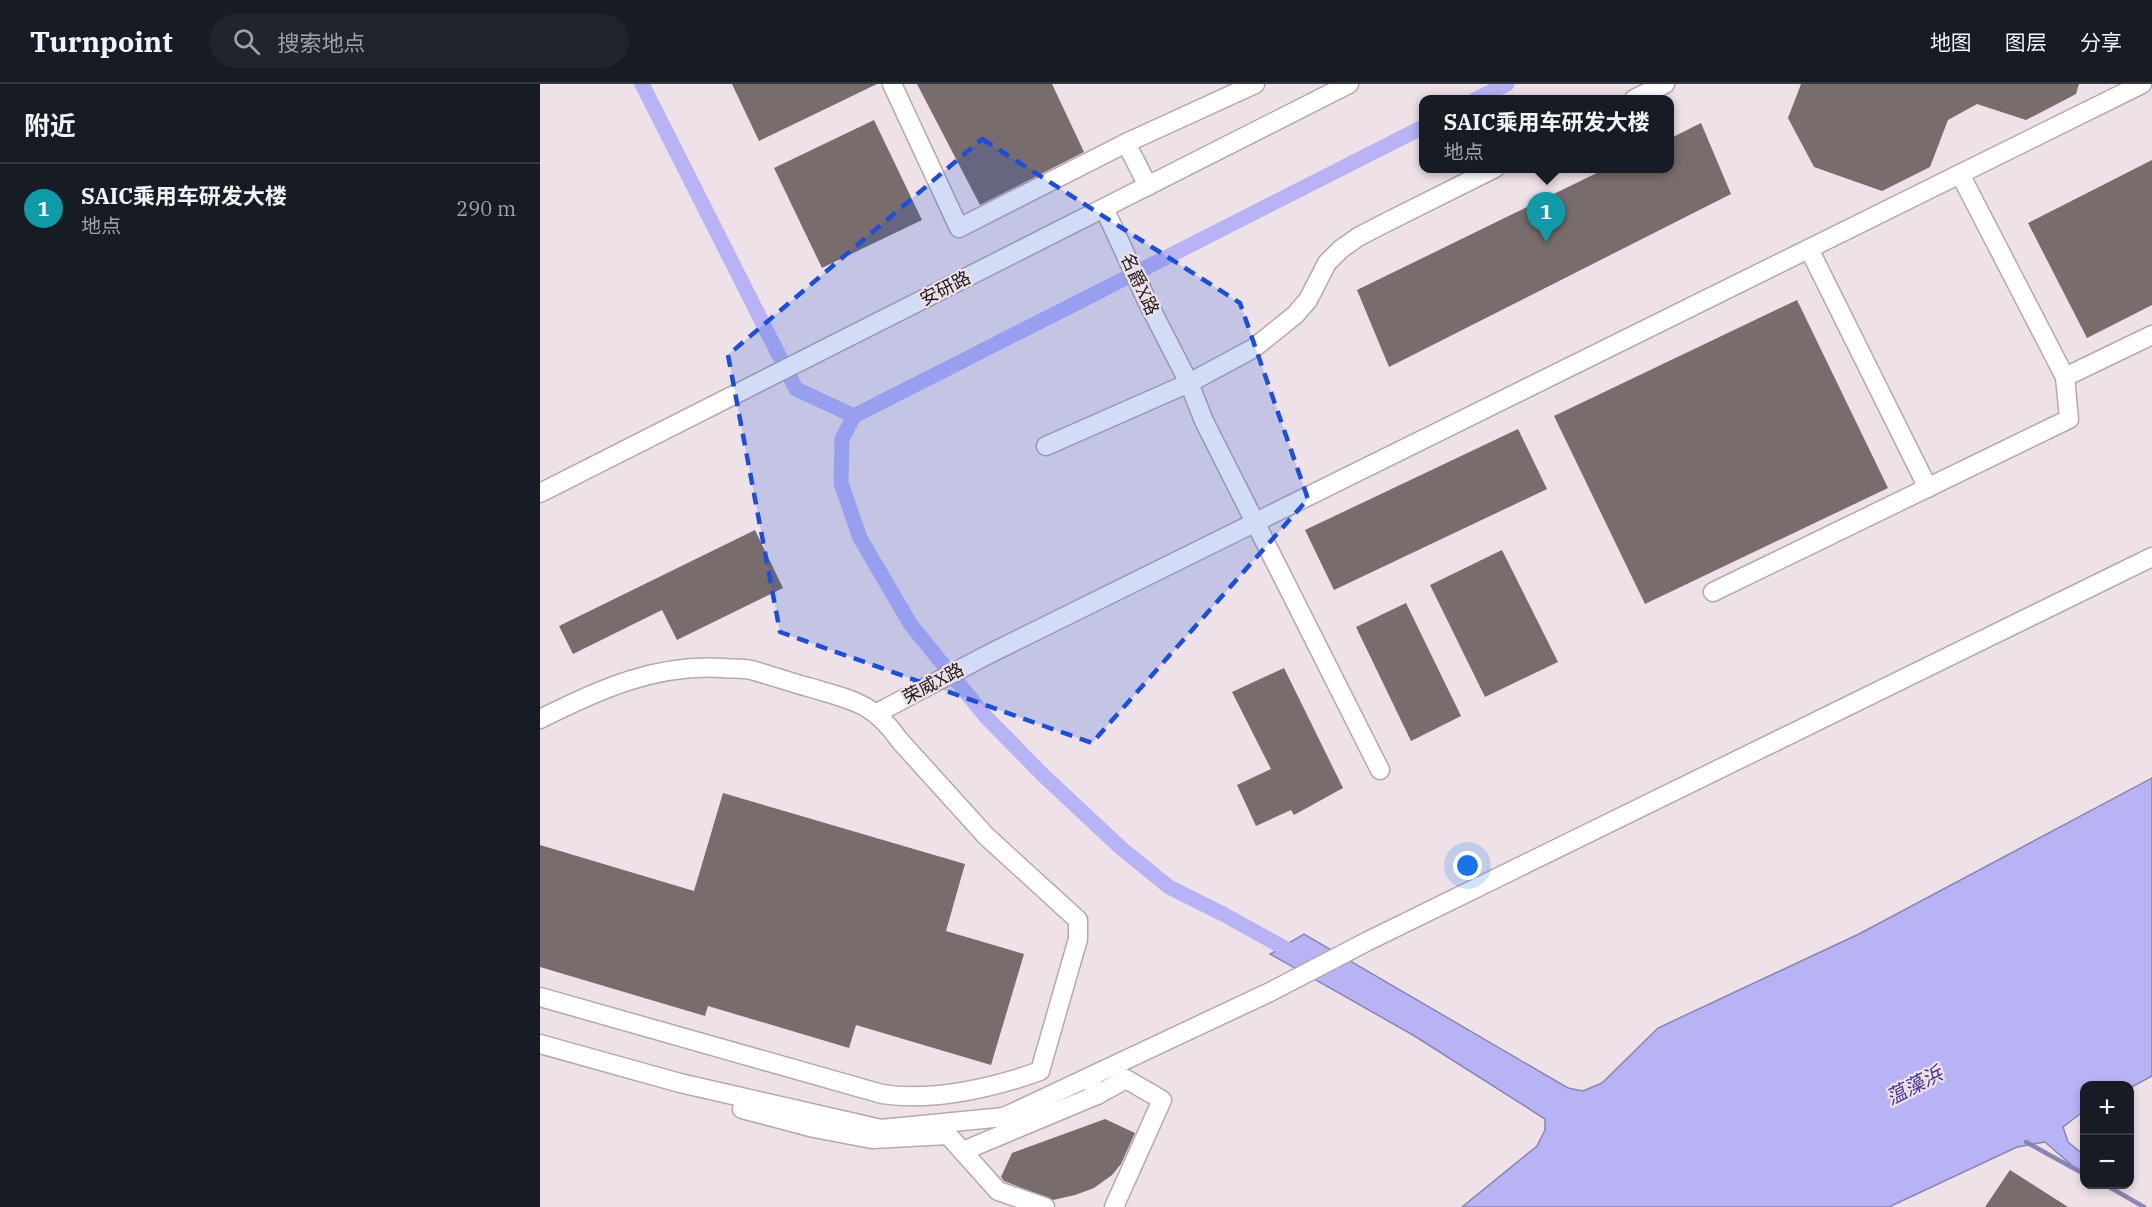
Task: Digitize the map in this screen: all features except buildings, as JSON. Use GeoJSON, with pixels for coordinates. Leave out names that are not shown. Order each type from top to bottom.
{"type":"FeatureCollection","features":[{"type":"Feature","properties":{"kind":"street"},"geometry":{"type":"LineString","coordinates":[[892,84],[959,228],[1126,143],[1255,84]]}},
{"type":"Feature","properties":{"kind":"street","name":"安研路"},"geometry":{"type":"LineString","coordinates":[[540,493],[1349,84]]}},
{"type":"Feature","properties":{"kind":"street"},"geometry":{"type":"LineString","coordinates":[[1642,95],[1665,84]]}},
{"type":"Feature","properties":{"kind":"street","name":"荣威X路"},"geometry":{"type":"LineString","coordinates":[[877,713],[989,654],[2142,84]]}},
{"type":"Feature","properties":{"kind":"street"},"geometry":{"type":"LineString","coordinates":[[1126,143],[1148,186]]}},
{"type":"Feature","properties":{"kind":"street"},"geometry":{"type":"LineString","coordinates":[[1046,446],[1189,383],[1254,348],[1295,315],[1308,300],[1327,263],[1341,249],[1358,237],[1485,173]]}},
{"type":"Feature","properties":{"kind":"street"},"geometry":{"type":"LineString","coordinates":[[1713,592],[2069,419],[2065,377],[1960,174]]}},
{"type":"Feature","properties":{"kind":"street","name":"名爵X路"},"geometry":{"type":"LineString","coordinates":[[1104,208],[1148,303],[1189,383],[1204,421],[1380,770]]}},
{"type":"Feature","properties":{"kind":"street"},"geometry":{"type":"LineString","coordinates":[[1809,249],[1928,488]]}},
{"type":"Feature","properties":{"kind":"street"},"geometry":{"type":"LineString","coordinates":[[2065,377],[2152,335]]}},
{"type":"Feature","properties":{"kind":"street"},"geometry":{"type":"LineString","coordinates":[[540,1044],[680,1083],[881,1129],[1004,1117],[1270,992],[1368,941],[2152,557]]}},
{"type":"Feature","properties":{"kind":"street"},"geometry":{"type":"LineString","coordinates":[[540,719],[594,692],[645,675],[671,669],[708,667],[749,670],[859,702],[877,713],[986,836],[1078,920],[1078,939],[1040,1071],[1004,1084],[918,1097],[882,1094],[540,997]]}},
{"type":"Feature","properties":{"kind":"street"},"geometry":{"type":"LineString","coordinates":[[540,1056],[849,1136],[872,1140],[948,1136],[998,1191],[1045,1207]]}},
{"type":"Feature","properties":{"kind":"street"},"geometry":{"type":"LineString","coordinates":[[1089,1077],[1097,1095]]}},
{"type":"Feature","properties":{"kind":"street"},"geometry":{"type":"LineString","coordinates":[[963,1151],[1097,1095],[1125,1079],[1162,1100],[1114,1207]]}},
{"type":"Feature","properties":{"kind":"street"},"geometry":{"type":"LineString","coordinates":[[996,1118],[1007,1132]]}},
{"type":"Feature","properties":{"kind":"highlighted area"},"geometry":{"type":"Polygon","coordinates":[[[982,139],[1240,303],[1308,499],[1092,743],[780,632],[728,355],[982,139]]]}},
{"type":"Feature","properties":{"kind":"water","name":"蕰藻浜"},"geometry":{"type":"Polygon","coordinates":[[[2152,778],[2152,1076],[2134,1086],[2134,1081],[2080,1081],[2080,1114],[2063,1127],[2068,1142],[2080,1152],[2080,1173],[2045,1142],[2017,1147],[1889,1207],[1462,1207],[1537,1146],[1545,1130],[1545,1119],[1413,1035],[1270,954],[1304,934],[1568,1088],[1583,1091],[1602,1083],[1658,1028],[1859,934],[2152,778]]]}},
{"type":"Feature","properties":{"kind":"waterway"},"geometry":{"type":"LineString","coordinates":[[642,84],[796,389],[854,416]]}},
{"type":"Feature","properties":{"kind":"waterway"},"geometry":{"type":"LineString","coordinates":[[1484,95],[1507,84]]}},
{"type":"Feature","properties":{"kind":"waterway"},"geometry":{"type":"LineString","coordinates":[[1299,956],[1169,887],[1121,848],[1044,776],[986,717],[911,625],[860,538],[841,483],[842,439],[854,416],[1419,129]]}},
{"type":"Feature","properties":{"kind":"waterway"},"geometry":{"type":"LineString","coordinates":[[2026,1142],[2080,1172]]}},
{"type":"Feature","properties":{"kind":"waterway"},"geometry":{"type":"LineString","coordinates":[[2113,1189],[2144,1207]]}},
{"type":"Feature","properties":{"kind":"place","name":"SAIC乘用车研发大楼"},"geometry":{"type":"Point","coordinates":[1546,242]}}]}
